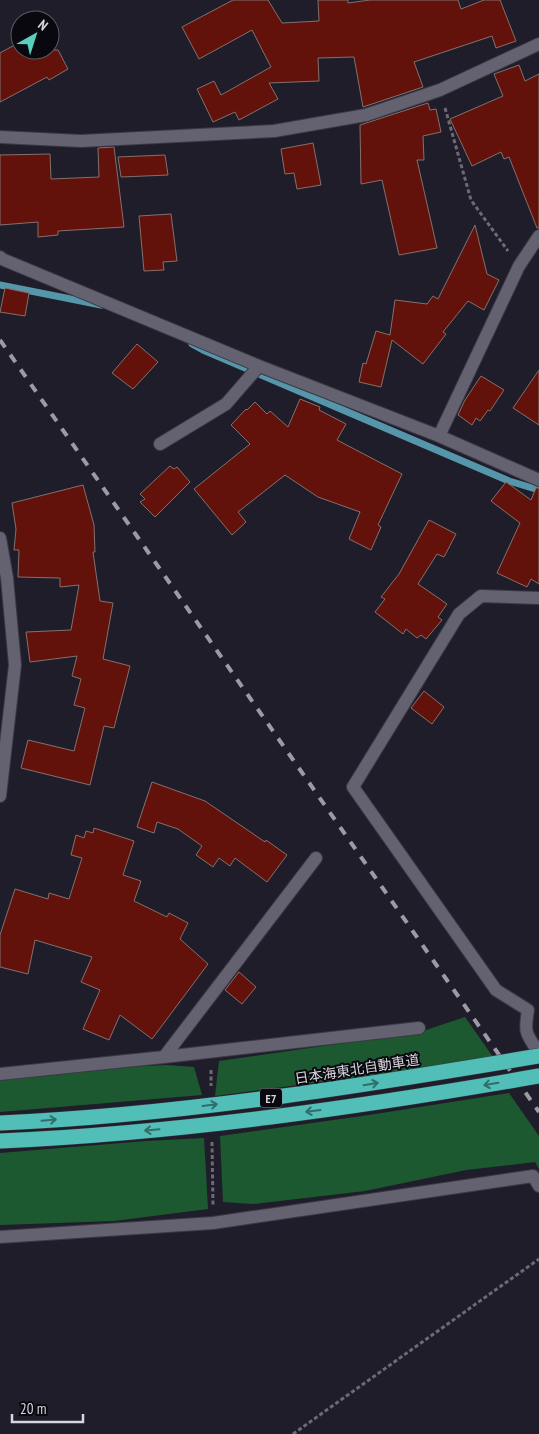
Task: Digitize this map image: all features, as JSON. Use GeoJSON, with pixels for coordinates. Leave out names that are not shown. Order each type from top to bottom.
{"type":"FeatureCollection","features":[{"type":"Feature","properties":{"kind":"highway","name":"日本海東北自動車道"},"geometry":{"type":"LineString","coordinates":[[0,1123],[167,1111],[312,1093],[539,1055]]}},
{"type":"Feature","properties":{"kind":"highway","name":"E7"},"geometry":{"type":"LineString","coordinates":[[0,1141],[55,1139],[192,1126],[352,1106],[539,1076]]}},
{"type":"Feature","properties":{"kind":"street"},"geometry":{"type":"LineString","coordinates":[[0,137],[81,140],[274,131],[366,115],[440,90],[539,44]]}},
{"type":"Feature","properties":{"kind":"street"},"geometry":{"type":"LineString","coordinates":[[439,436],[519,266],[539,236]]}},
{"type":"Feature","properties":{"kind":"street"},"geometry":{"type":"LineString","coordinates":[[0,256],[11,263],[259,366],[439,436],[539,480]]}},
{"type":"Feature","properties":{"kind":"street"},"geometry":{"type":"LineString","coordinates":[[160,444],[226,404],[259,366]]}},
{"type":"Feature","properties":{"kind":"street"},"geometry":{"type":"LineString","coordinates":[[0,538],[7,578],[16,665],[0,796]]}},
{"type":"Feature","properties":{"kind":"street"},"geometry":{"type":"LineString","coordinates":[[539,598],[481,596],[459,614],[353,788],[496,990],[533,1008],[525,1028],[539,1055]]}},
{"type":"Feature","properties":{"kind":"street"},"geometry":{"type":"LineString","coordinates":[[164,1057],[316,858]]}},
{"type":"Feature","properties":{"kind":"street"},"geometry":{"type":"LineString","coordinates":[[0,1074],[419,1028]]}},
{"type":"Feature","properties":{"kind":"street"},"geometry":{"type":"LineString","coordinates":[[0,1237],[213,1223],[533,1176],[539,1186]]}},
{"type":"Feature","properties":{"kind":"path"},"geometry":{"type":"LineString","coordinates":[[440,90],[471,200],[519,266]]}},
{"type":"Feature","properties":{"kind":"path"},"geometry":{"type":"LineString","coordinates":[[293,1434],[539,1259]]}},
{"type":"Feature","properties":{"kind":"green space"},"geometry":{"type":"Polygon","coordinates":[[[465,1017],[493,1057],[215,1096],[219,1061],[420,1032],[465,1017]]]}},
{"type":"Feature","properties":{"kind":"green space"},"geometry":{"type":"Polygon","coordinates":[[[167,1065],[194,1067],[202,1095],[0,1112],[0,1080],[97,1068],[167,1065]]]}},
{"type":"Feature","properties":{"kind":"green space"},"geometry":{"type":"Polygon","coordinates":[[[509,1093],[539,1136],[539,1169],[535,1162],[466,1170],[365,1191],[253,1204],[223,1202],[220,1136],[509,1093]]]}},
{"type":"Feature","properties":{"kind":"green space"},"geometry":{"type":"Polygon","coordinates":[[[204,1138],[208,1209],[114,1221],[0,1225],[0,1153],[204,1138]]]}},
{"type":"Feature","properties":{"kind":"building"},"geometry":{"type":"Polygon","coordinates":[[[233,0],[268,0],[282,23],[319,21],[318,0],[348,0],[348,3],[370,0],[458,0],[461,9],[484,0],[500,0],[516,41],[496,48],[492,36],[414,62],[423,87],[363,107],[354,57],[318,58],[319,81],[269,83],[278,99],[239,120],[235,112],[213,122],[197,89],[214,81],[221,95],[271,67],[252,30],[199,59],[182,27],[233,0]]]}},
{"type":"Feature","properties":{"kind":"building"},"geometry":{"type":"Polygon","coordinates":[[[10,48],[10,60],[60,60],[60,54],[68,69],[49,80],[47,77],[0,102],[0,53],[10,48]]]}},
{"type":"Feature","properties":{"kind":"building"},"geometry":{"type":"Polygon","coordinates":[[[519,65],[525,81],[539,74],[539,228],[537,228],[509,157],[504,159],[501,152],[472,166],[450,119],[503,96],[494,74],[519,65]]]}},
{"type":"Feature","properties":{"kind":"building"},"geometry":{"type":"Polygon","coordinates":[[[428,103],[430,110],[436,109],[441,132],[423,136],[424,160],[417,160],[437,248],[399,255],[382,180],[361,184],[360,125],[428,103]]]}},
{"type":"Feature","properties":{"kind":"building"},"geometry":{"type":"Polygon","coordinates":[[[313,143],[321,185],[297,189],[294,173],[285,174],[281,149],[313,143]]]}},
{"type":"Feature","properties":{"kind":"building"},"geometry":{"type":"Polygon","coordinates":[[[114,147],[124,227],[58,231],[58,235],[38,237],[38,222],[0,225],[0,155],[50,154],[51,179],[99,177],[98,148],[114,147]]]}},
{"type":"Feature","properties":{"kind":"building"},"geometry":{"type":"Polygon","coordinates":[[[165,155],[168,175],[121,177],[118,157],[165,155]]]}},
{"type":"Feature","properties":{"kind":"building"},"geometry":{"type":"Polygon","coordinates":[[[171,214],[177,261],[163,262],[164,270],[144,271],[139,216],[171,214]]]}},
{"type":"Feature","properties":{"kind":"building"},"geometry":{"type":"Polygon","coordinates":[[[475,225],[487,274],[499,280],[484,310],[468,301],[443,332],[446,334],[423,364],[392,340],[381,387],[359,382],[363,363],[366,364],[376,331],[390,335],[395,300],[427,304],[433,296],[438,299],[475,225]]]}},
{"type":"Feature","properties":{"kind":"building"},"geometry":{"type":"Polygon","coordinates":[[[5,288],[29,293],[25,316],[0,312],[5,288]]]}},
{"type":"Feature","properties":{"kind":"building"},"geometry":{"type":"Polygon","coordinates":[[[137,344],[158,362],[133,389],[112,373],[137,344]]]}},
{"type":"Feature","properties":{"kind":"building"},"geometry":{"type":"Polygon","coordinates":[[[539,370],[539,425],[513,408],[539,370]]]}},
{"type":"Feature","properties":{"kind":"building"},"geometry":{"type":"Polygon","coordinates":[[[481,376],[504,390],[490,411],[488,410],[480,421],[476,418],[472,425],[458,415],[465,400],[481,376]]]}},
{"type":"Feature","properties":{"kind":"building"},"geometry":{"type":"Polygon","coordinates":[[[300,399],[320,407],[319,410],[346,424],[337,440],[402,474],[378,525],[381,527],[371,550],[349,539],[360,512],[318,497],[285,475],[238,512],[246,522],[232,535],[194,489],[250,444],[231,425],[246,409],[255,402],[267,414],[270,411],[288,427],[300,399]]]}},
{"type":"Feature","properties":{"kind":"building"},"geometry":{"type":"Polygon","coordinates":[[[170,466],[174,469],[177,467],[190,482],[155,517],[140,502],[145,499],[140,494],[170,466]]]}},
{"type":"Feature","properties":{"kind":"building"},"geometry":{"type":"Polygon","coordinates":[[[506,482],[531,500],[536,488],[539,488],[539,584],[531,579],[527,587],[497,573],[520,523],[491,501],[506,482]]]}},
{"type":"Feature","properties":{"kind":"building"},"geometry":{"type":"Polygon","coordinates":[[[83,485],[94,525],[95,552],[93,552],[100,601],[113,603],[103,659],[130,666],[114,728],[104,726],[90,785],[21,768],[28,740],[74,751],[85,708],[74,705],[81,679],[72,676],[77,656],[30,662],[26,632],[71,630],[79,585],[60,587],[60,578],[18,577],[19,550],[14,550],[16,529],[12,503],[83,485]]]}},
{"type":"Feature","properties":{"kind":"building"},"geometry":{"type":"Polygon","coordinates":[[[429,520],[456,534],[444,557],[437,554],[418,584],[447,604],[438,617],[442,620],[426,639],[421,635],[417,638],[406,629],[403,634],[375,612],[385,599],[381,597],[399,574],[429,520]]]}},
{"type":"Feature","properties":{"kind":"building"},"geometry":{"type":"Polygon","coordinates":[[[424,691],[444,707],[432,724],[411,708],[424,691]]]}},
{"type":"Feature","properties":{"kind":"building"},"geometry":{"type":"Polygon","coordinates":[[[152,782],[205,801],[287,855],[267,882],[235,858],[230,866],[219,858],[213,867],[196,855],[202,846],[178,829],[157,822],[154,833],[137,827],[152,782]]]}},
{"type":"Feature","properties":{"kind":"building"},"geometry":{"type":"Polygon","coordinates":[[[94,828],[134,841],[123,875],[141,881],[134,901],[167,917],[169,913],[188,923],[180,939],[208,964],[152,1039],[120,1015],[109,1040],[83,1029],[100,990],[81,982],[92,957],[35,940],[28,974],[0,967],[0,935],[15,889],[48,899],[49,893],[69,899],[82,858],[71,855],[76,835],[84,838],[86,831],[93,833],[94,828]]]}},
{"type":"Feature","properties":{"kind":"building"},"geometry":{"type":"Polygon","coordinates":[[[239,972],[256,987],[242,1004],[225,990],[239,972]]]}},
{"type":"Feature","properties":{"kind":"waterway"},"geometry":{"type":"LineString","coordinates":[[0,285],[101,305]]}},
{"type":"Feature","properties":{"kind":"waterway"},"geometry":{"type":"LineString","coordinates":[[192,344],[509,481],[539,490]]}},
{"type":"Feature","properties":{"kind":"railway"},"geometry":{"type":"LineString","coordinates":[[0,340],[539,1112]]}}]}
